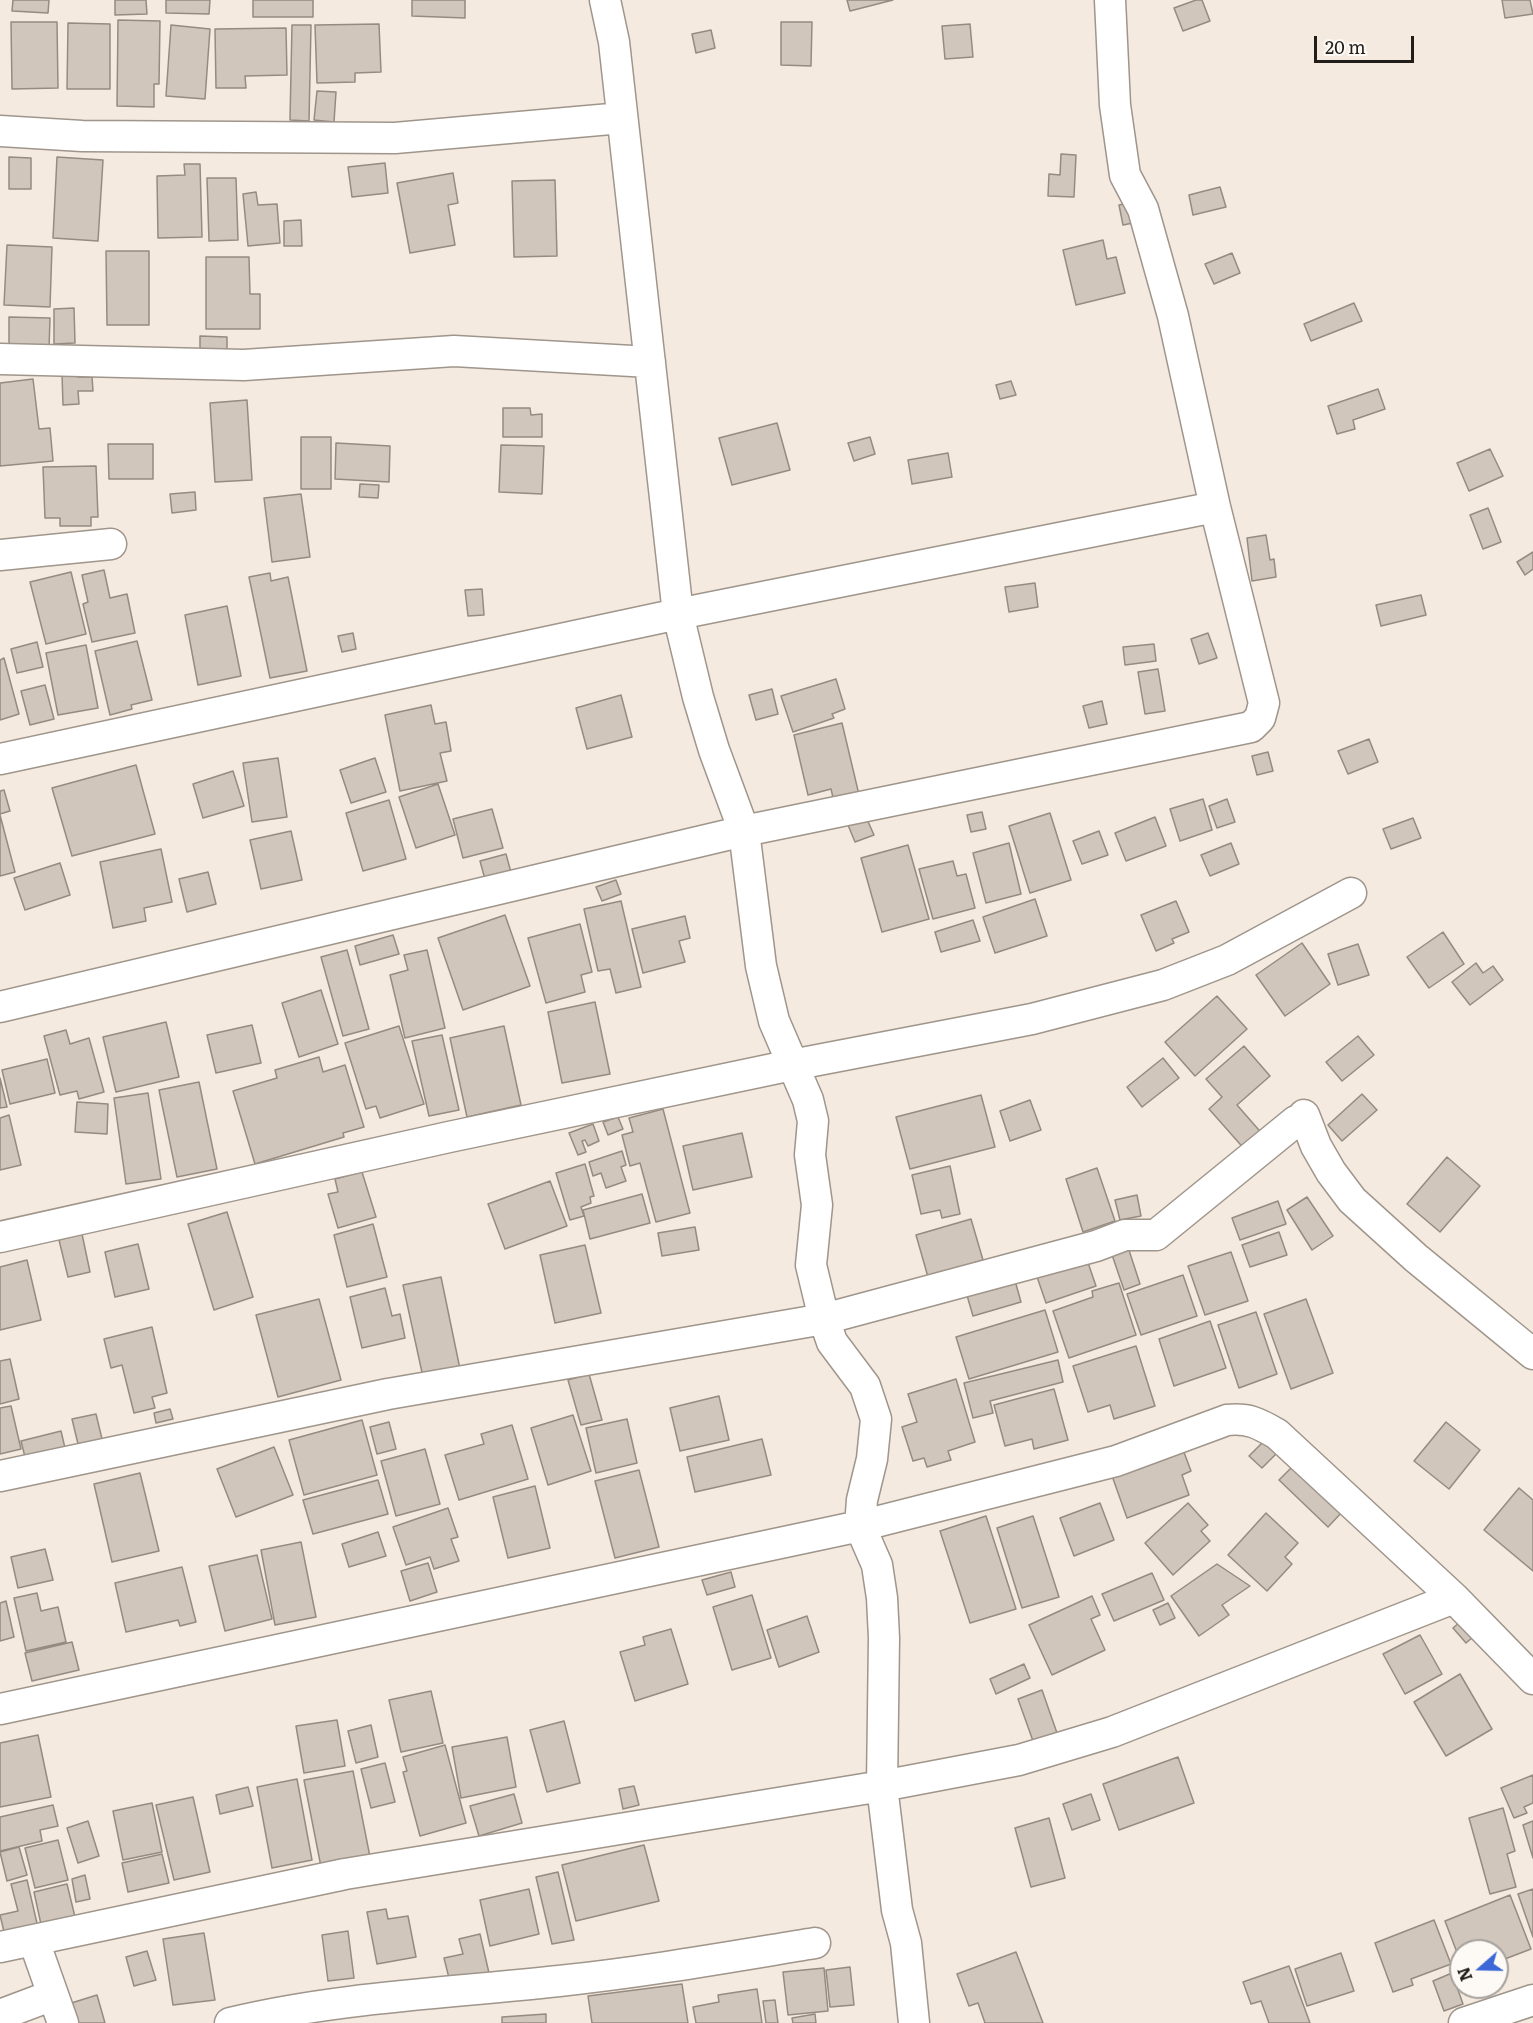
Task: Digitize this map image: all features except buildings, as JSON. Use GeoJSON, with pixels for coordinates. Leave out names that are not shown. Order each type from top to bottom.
{"type":"FeatureCollection","features":[{"type":"Feature","properties":{"kind":"street"},"geometry":{"type":"LineString","coordinates":[[605,0],[614,42],[678,614],[698,697],[714,750],[744,831],[761,966],[774,1022],[808,1100],[813,1121],[810,1155],[817,1205],[810,1265],[832,1342],[865,1386],[876,1419],[872,1459],[862,1500],[860,1526],[877,1565],[882,1598],[884,1638],[882,1786],[897,1910],[906,1942],[914,2023]]}},
{"type":"Feature","properties":{"kind":"street"},"geometry":{"type":"LineString","coordinates":[[0,1007],[744,831],[1251,727],[1260,718],[1264,703],[1215,507],[1173,316],[1143,209],[1125,175],[1115,105],[1110,0]]}},
{"type":"Feature","properties":{"kind":"street"},"geometry":{"type":"LineString","coordinates":[[0,131],[82,136],[395,138],[622,118]]}},
{"type":"Feature","properties":{"kind":"street"},"geometry":{"type":"LineString","coordinates":[[0,359],[244,365],[454,351],[650,362]]}},
{"type":"Feature","properties":{"kind":"street"},"geometry":{"type":"LineString","coordinates":[[0,759],[678,614],[1215,507]]}},
{"type":"Feature","properties":{"kind":"street"},"geometry":{"type":"LineString","coordinates":[[0,555],[111,544]]}},
{"type":"Feature","properties":{"kind":"street"},"geometry":{"type":"LineString","coordinates":[[0,1237],[449,1137],[792,1065],[1032,1019],[1163,985],[1227,960],[1351,892]]}},
{"type":"Feature","properties":{"kind":"street"},"geometry":{"type":"LineString","coordinates":[[0,1476],[388,1394],[824,1319],[1096,1246],[1125,1235],[1156,1235],[1296,1121],[1304,1118],[1304,1115],[1316,1146],[1331,1172],[1352,1200],[1416,1258],[1533,1354]]}},
{"type":"Feature","properties":{"kind":"street"},"geometry":{"type":"LineString","coordinates":[[0,1709],[860,1526],[1116,1461],[1227,1420],[1244,1418],[1277,1434],[1454,1598],[1533,1679]]}},
{"type":"Feature","properties":{"kind":"street"},"geometry":{"type":"LineString","coordinates":[[0,1947],[345,1874],[882,1786],[1018,1760],[1113,1732],[1454,1598]]}},
{"type":"Feature","properties":{"kind":"street"},"geometry":{"type":"LineString","coordinates":[[34,1941],[63,2023]]}},
{"type":"Feature","properties":{"kind":"street"},"geometry":{"type":"LineString","coordinates":[[230,2023],[377,1998],[670,1968],[815,1943]]}},
{"type":"Feature","properties":{"kind":"street"},"geometry":{"type":"LineString","coordinates":[[0,2015],[53,1995]]}},
{"type":"Feature","properties":{"kind":"street"},"geometry":{"type":"LineString","coordinates":[[1464,2023],[1533,2000]]}}]}
